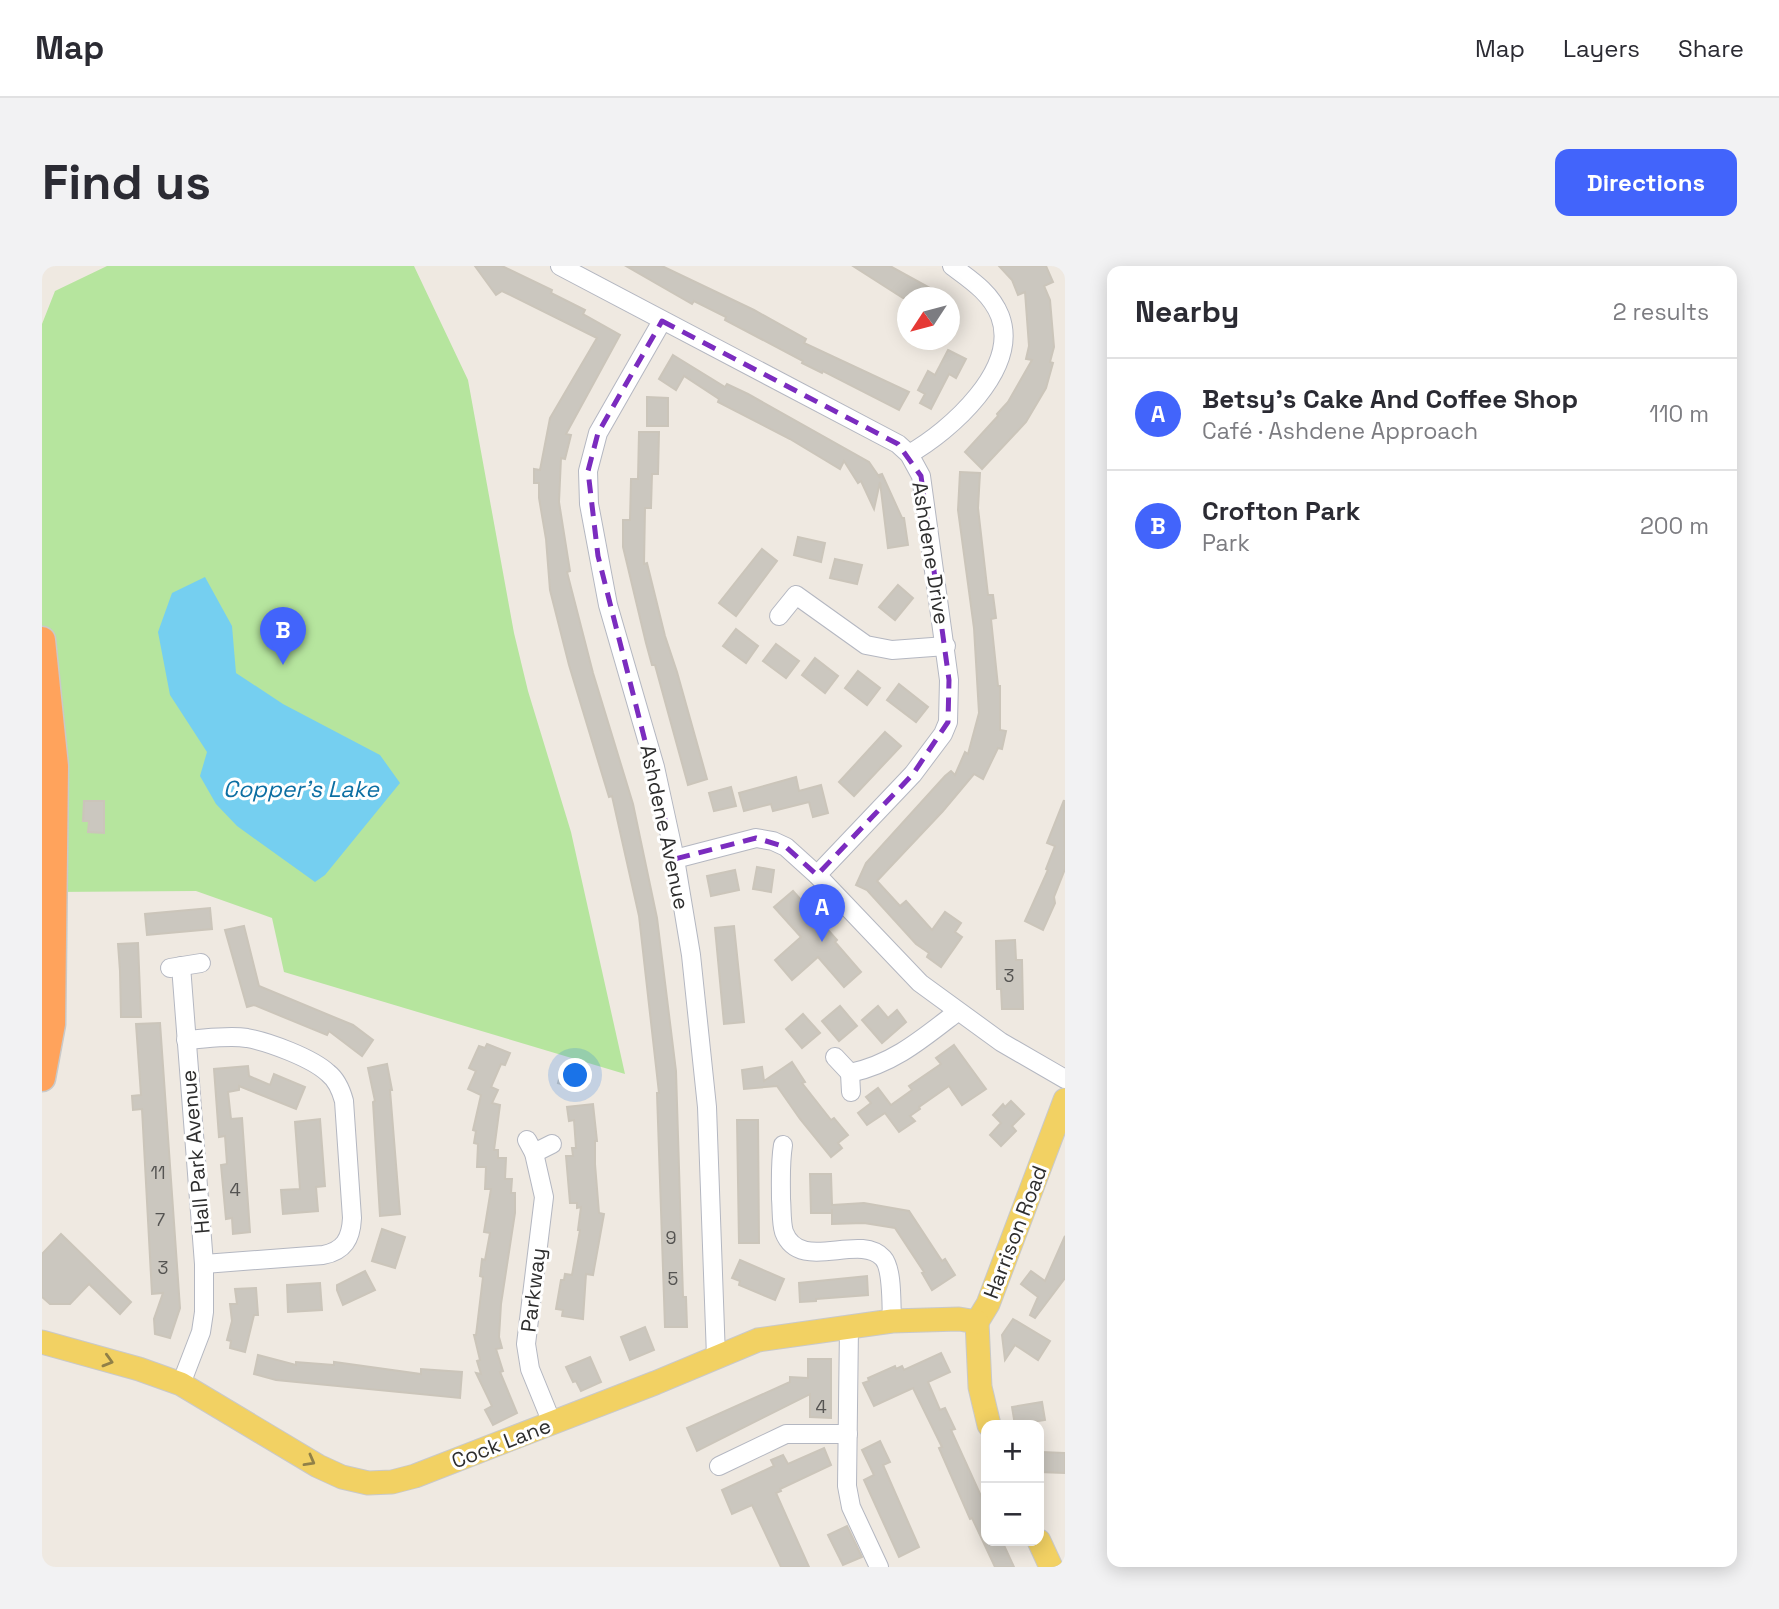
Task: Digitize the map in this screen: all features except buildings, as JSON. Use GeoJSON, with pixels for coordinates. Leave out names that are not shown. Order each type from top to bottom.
{"type":"FeatureCollection","features":[{"type":"Feature","properties":{"kind":"highway"},"geometry":{"type":"LineString","coordinates":[[42,640],[55,766],[52,1024],[42,1078]]}},
{"type":"Feature","properties":{"kind":"main road","name":"Harrison Road"},"geometry":{"type":"LineString","coordinates":[[977,1322],[988,1304],[1065,1100]]}},
{"type":"Feature","properties":{"kind":"main road","name":"Cock Lane"},"geometry":{"type":"LineString","coordinates":[[42,1342],[139,1369],[181,1384],[318,1466],[342,1477],[368,1483],[392,1482],[415,1476],[758,1340],[892,1321],[959,1319],[977,1322]]}},
{"type":"Feature","properties":{"kind":"main road"},"geometry":{"type":"LineString","coordinates":[[977,1322],[980,1387],[988,1420]]}},
{"type":"Feature","properties":{"kind":"main road"},"geometry":{"type":"LineString","coordinates":[[1041,1546],[1051,1567]]}},
{"type":"Feature","properties":{"kind":"street","name":"Ashdene Drive"},"geometry":{"type":"LineString","coordinates":[[560,266],[898,444],[909,454],[921,477],[946,646],[950,708],[943,734],[913,774],[817,875]]}},
{"type":"Feature","properties":{"kind":"street"},"geometry":{"type":"LineString","coordinates":[[909,454],[943,430],[971,402],[993,374],[1001,355],[1004,338],[1000,316],[977,284],[952,266]]}},
{"type":"Feature","properties":{"kind":"street","name":"Ashdene Avenue"},"geometry":{"type":"LineString","coordinates":[[662,321],[598,433],[588,471],[589,504],[608,606],[654,767],[675,859],[691,955],[708,1107],[716,1357]]}},
{"type":"Feature","properties":{"kind":"street"},"geometry":{"type":"LineString","coordinates":[[779,616],[796,595],[866,645],[892,650],[946,646]]}},
{"type":"Feature","properties":{"kind":"street"},"geometry":{"type":"LineString","coordinates":[[675,859],[756,838],[786,847],[817,875],[920,983],[1010,1048],[1065,1079]]}},
{"type":"Feature","properties":{"kind":"street","name":"Hall Park Avenue"},"geometry":{"type":"LineString","coordinates":[[181,1384],[201,1332],[204,1312],[204,1264],[186,1040],[175,967],[201,963]]}},
{"type":"Feature","properties":{"kind":"street"},"geometry":{"type":"LineString","coordinates":[[850,1073],[875,1068],[893,1058],[957,1012]]}},
{"type":"Feature","properties":{"kind":"street","name":"Hall Park Avenue"},"geometry":{"type":"LineString","coordinates":[[186,1040],[247,1038],[272,1046],[319,1065],[340,1086],[344,1101],[352,1218],[349,1238],[344,1246],[323,1255],[204,1264]]}},
{"type":"Feature","properties":{"kind":"street"},"geometry":{"type":"LineString","coordinates":[[835,1057],[850,1073],[852,1092]]}},
{"type":"Feature","properties":{"kind":"street","name":"Parkway"},"geometry":{"type":"LineString","coordinates":[[552,1144],[530,1147],[542,1188],[543,1214],[533,1272],[526,1344],[530,1368],[552,1423]]}},
{"type":"Feature","properties":{"kind":"street"},"geometry":{"type":"LineString","coordinates":[[787,1156],[782,1220],[784,1232],[790,1242],[809,1252],[871,1250],[883,1258],[889,1270],[892,1321]]}},
{"type":"Feature","properties":{"kind":"street"},"geometry":{"type":"LineString","coordinates":[[849,1327],[847,1486],[851,1507],[879,1567]]}},
{"type":"Feature","properties":{"kind":"street"},"geometry":{"type":"LineString","coordinates":[[719,1466],[786,1434],[848,1434]]}},
{"type":"Feature","properties":{"kind":"highlighted area"},"geometry":{"type":"Polygon","coordinates":[[[662,321],[898,444],[921,476],[949,680],[948,722],[913,774],[817,875],[786,847],[756,838],[675,859],[598,556],[588,471],[598,433],[662,321]]]}},
{"type":"Feature","properties":{"kind":"green space"},"geometry":{"type":"Polygon","coordinates":[[[107,266],[414,266],[468,380],[514,633],[528,691],[571,832],[625,1074],[284,972],[272,918],[196,891],[52,892],[42,640],[42,324],[55,291],[107,266]]]}},
{"type":"Feature","properties":{"kind":"water","name":"Copper's Lake"},"geometry":{"type":"Polygon","coordinates":[[[205,577],[232,626],[236,673],[283,704],[380,755],[400,783],[325,875],[315,882],[237,826],[216,804],[200,776],[207,752],[170,695],[158,632],[172,593],[205,577]]]}},
{"type":"Feature","properties":{"kind":"place","name":"Crofton Park"},"geometry":{"type":"Point","coordinates":[283,665]}},
{"type":"Feature","properties":{"kind":"place","name":"Betsy's Cake And Coffee Shop"},"geometry":{"type":"Point","coordinates":[822,942]}}]}
